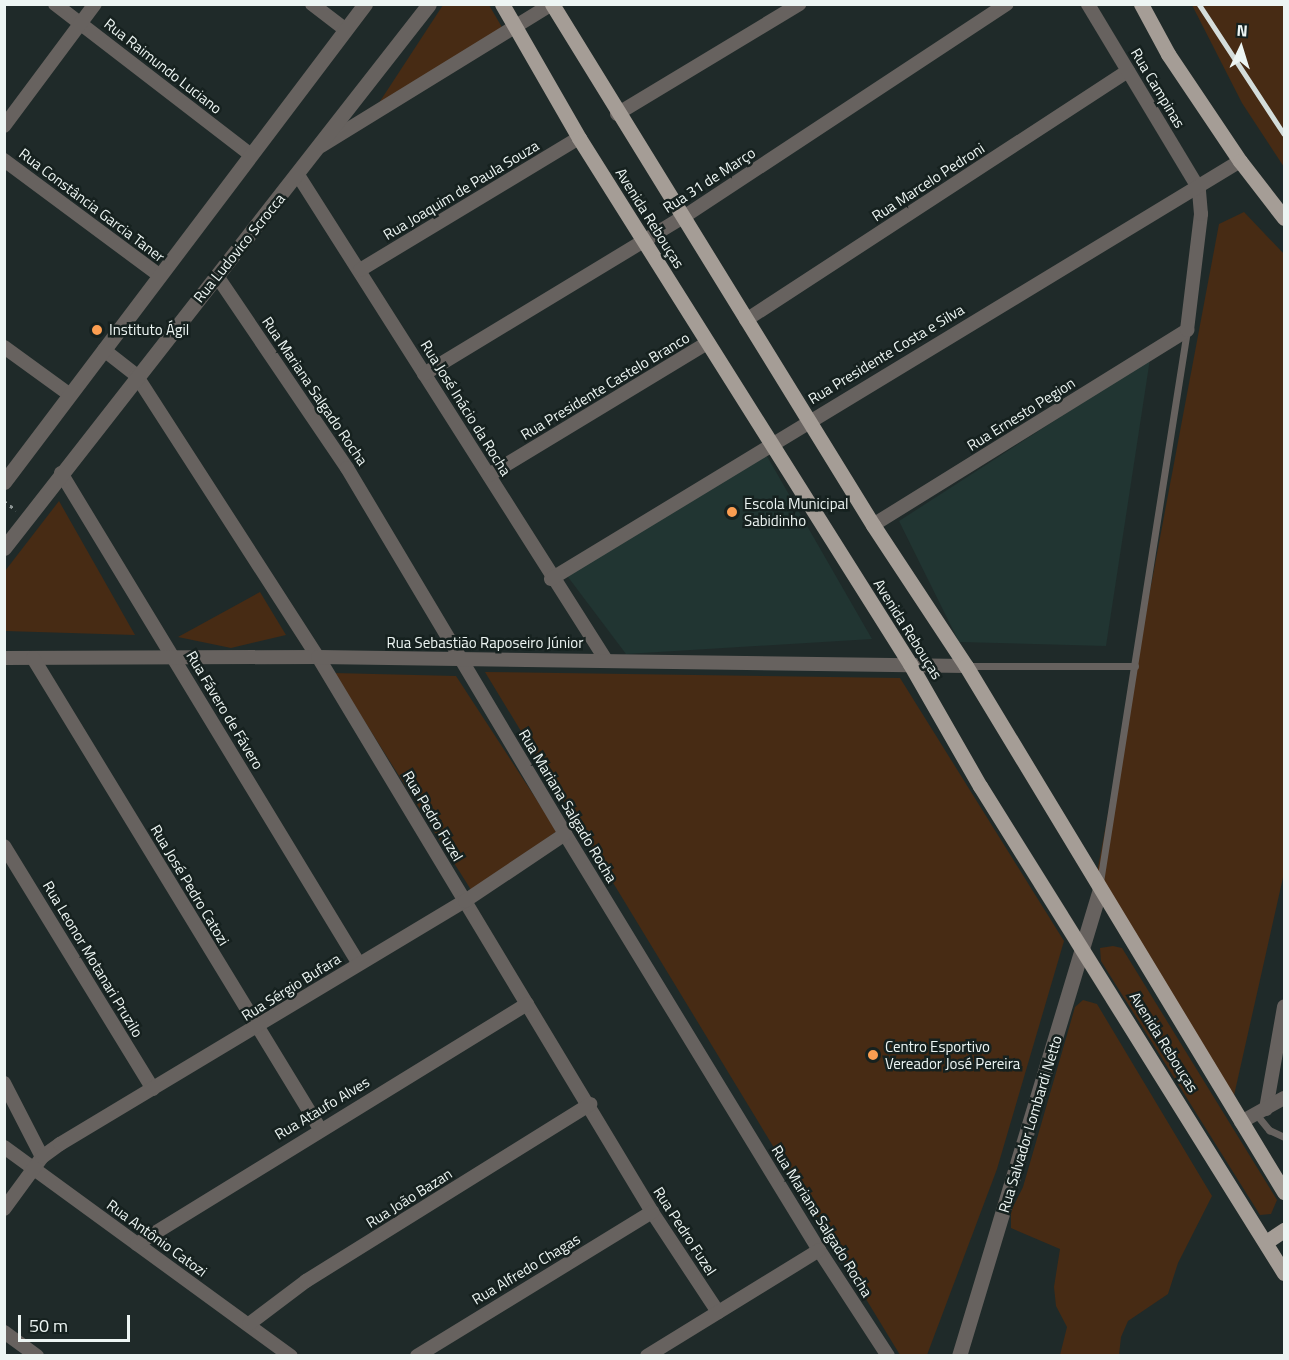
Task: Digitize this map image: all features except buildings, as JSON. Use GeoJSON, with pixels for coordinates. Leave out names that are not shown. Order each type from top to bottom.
{"type":"FeatureCollection","features":[{"type":"Feature","properties":{"kind":"main road","name":"Avenida Rebouças"},"geometry":{"type":"LineString","coordinates":[[502,4],[579,138],[643,242],[910,664],[1083,951],[1284,1273]]}},
{"type":"Feature","properties":{"kind":"main road"},"geometry":{"type":"LineString","coordinates":[[1141,4],[1168,54],[1240,161],[1284,218]]}},
{"type":"Feature","properties":{"kind":"main road","name":"Avenida Rebouças"},"geometry":{"type":"LineString","coordinates":[[552,5],[617,114],[810,419],[873,525],[966,666],[1099,891],[1240,1122],[1284,1189]]}},
{"type":"Feature","properties":{"kind":"main road"},"geometry":{"type":"LineString","coordinates":[[1266,1242],[1284,1230]]}},
{"type":"Feature","properties":{"kind":"street","name":"Rua Raimundo Luciano"},"geometry":{"type":"LineString","coordinates":[[55,4],[251,155]]}},
{"type":"Feature","properties":{"kind":"street"},"geometry":{"type":"LineString","coordinates":[[4,126],[95,4]]}},
{"type":"Feature","properties":{"kind":"street"},"geometry":{"type":"LineString","coordinates":[[312,4],[346,30]]}},
{"type":"Feature","properties":{"kind":"street"},"geometry":{"type":"LineString","coordinates":[[4,482],[365,4]]}},
{"type":"Feature","properties":{"kind":"street","name":"Rua Ludovico Scrocca"},"geometry":{"type":"LineString","coordinates":[[4,548],[136,375],[321,146],[429,4]]}},
{"type":"Feature","properties":{"kind":"street"},"geometry":{"type":"LineString","coordinates":[[617,114],[799,4]]}},
{"type":"Feature","properties":{"kind":"street","name":"Rua 31 de Março"},"geometry":{"type":"LineString","coordinates":[[424,374],[682,218],[1007,4]]}},
{"type":"Feature","properties":{"kind":"street","name":"Rua Campinas"},"geometry":{"type":"LineString","coordinates":[[1088,4],[1199,189]]}},
{"type":"Feature","properties":{"kind":"street"},"geometry":{"type":"LineString","coordinates":[[321,146],[552,5]]}},
{"type":"Feature","properties":{"kind":"street","name":"Rua Marcelo Pedroni"},"geometry":{"type":"LineString","coordinates":[[746,320],[1128,71]]}},
{"type":"Feature","properties":{"kind":"street","name":"Rua Joaquim de Paula Souza"},"geometry":{"type":"LineString","coordinates":[[360,270],[579,138]]}},
{"type":"Feature","properties":{"kind":"street","name":"Rua Constância Garcia Taner"},"geometry":{"type":"LineString","coordinates":[[4,160],[160,276]]}},
{"type":"Feature","properties":{"kind":"street","name":"Rua Presidente Costa e Silva"},"geometry":{"type":"LineString","coordinates":[[551,579],[810,419],[1199,189],[1240,161]]}},
{"type":"Feature","properties":{"kind":"street","name":"Rua José Inácio da Rocha"},"geometry":{"type":"LineString","coordinates":[[298,175],[489,475],[551,579],[606,660]]}},
{"type":"Feature","properties":{"kind":"street"},"geometry":{"type":"LineString","coordinates":[[1187,330],[1201,214],[1199,189]]}},
{"type":"Feature","properties":{"kind":"street","name":"Rua Mariana Salgado Rocha"},"geometry":{"type":"LineString","coordinates":[[217,276],[347,468],[565,834],[884,1354]]}},
{"type":"Feature","properties":{"kind":"street","name":"Rua Ernesto Pegion"},"geometry":{"type":"LineString","coordinates":[[873,525],[1187,330]]}},
{"type":"Feature","properties":{"kind":"street","name":"Rua Presidente Castelo Branco"},"geometry":{"type":"LineString","coordinates":[[489,475],[707,343]]}},
{"type":"Feature","properties":{"kind":"street"},"geometry":{"type":"LineString","coordinates":[[4,347],[70,395]]}},
{"type":"Feature","properties":{"kind":"street","name":"Rua Pedro Fuzel"},"geometry":{"type":"LineString","coordinates":[[104,350],[136,375],[318,657],[527,1004],[590,1104],[652,1212],[718,1312]]}},
{"type":"Feature","properties":{"kind":"street","name":"Rua Fávero de Fávero"},"geometry":{"type":"LineString","coordinates":[[61,473],[360,964]]}},
{"type":"Feature","properties":{"kind":"street","name":"Rua Sebastião Raposeiro Júnior"},"geometry":{"type":"LineString","coordinates":[[4,658],[318,657],[461,661],[606,660],[966,666]]}},
{"type":"Feature","properties":{"kind":"street","name":"Rua José Pedro Catozi"},"geometry":{"type":"LineString","coordinates":[[33,658],[256,1029],[320,1129]]}},
{"type":"Feature","properties":{"kind":"street","name":"Rua Sérgio Bufara"},"geometry":{"type":"LineString","coordinates":[[38,1162],[153,1089],[465,902],[565,834]]}},
{"type":"Feature","properties":{"kind":"street","name":"Rua Leonor Motanari Pruzilo"},"geometry":{"type":"LineString","coordinates":[[4,846],[153,1089]]}},
{"type":"Feature","properties":{"kind":"street","name":"Rua Salvador Lombardi Netto"},"geometry":{"type":"LineString","coordinates":[[959,1356],[1083,951],[1099,891]]}},
{"type":"Feature","properties":{"kind":"street","name":"Rua Ataufo Alves"},"geometry":{"type":"LineString","coordinates":[[137,1244],[320,1129],[527,1004]]}},
{"type":"Feature","properties":{"kind":"street"},"geometry":{"type":"LineString","coordinates":[[1261,1111],[1284,1007]]}},
{"type":"Feature","properties":{"kind":"street"},"geometry":{"type":"LineString","coordinates":[[4,1083],[38,1162],[4,1209]]}},
{"type":"Feature","properties":{"kind":"street"},"geometry":{"type":"LineString","coordinates":[[1240,1122],[1284,1098]]}},
{"type":"Feature","properties":{"kind":"street","name":"Rua João Bazan"},"geometry":{"type":"LineString","coordinates":[[249,1324],[306,1281],[590,1104]]}},
{"type":"Feature","properties":{"kind":"street","name":"Rua Antônio Catozi"},"geometry":{"type":"LineString","coordinates":[[4,1147],[38,1162],[137,1244],[291,1356]]}},
{"type":"Feature","properties":{"kind":"street","name":"Rua Alfredo Chagas"},"geometry":{"type":"LineString","coordinates":[[417,1356],[652,1212]]}},
{"type":"Feature","properties":{"kind":"street"},"geometry":{"type":"LineString","coordinates":[[647,1356],[819,1250]]}},
{"type":"Feature","properties":{"kind":"street"},"geometry":{"type":"LineString","coordinates":[[4,1332],[37,1356]]}},
{"type":"Feature","properties":{"kind":"lane"},"geometry":{"type":"LineString","coordinates":[[1099,891],[1187,330]]}},
{"type":"Feature","properties":{"kind":"lane"},"geometry":{"type":"LineString","coordinates":[[966,666],[1135,666]]}},
{"type":"Feature","properties":{"kind":"lane"},"geometry":{"type":"LineString","coordinates":[[1261,1111],[1269,1130],[1284,1137]]}},
{"type":"Feature","properties":{"kind":"shaded area"},"geometry":{"type":"Polygon","coordinates":[[[443,5],[489,5],[503,29],[375,109],[443,5]]]}},
{"type":"Feature","properties":{"kind":"shaded area"},"geometry":{"type":"Polygon","coordinates":[[[1192,5],[1284,5],[1284,167],[1242,103],[1192,5]]]}},
{"type":"Feature","properties":{"kind":"shaded area"},"geometry":{"type":"Polygon","coordinates":[[[1244,212],[1284,254],[1284,873],[1233,1100],[1096,878],[1219,224],[1244,212]]]}},
{"type":"Feature","properties":{"kind":"shaded area"},"geometry":{"type":"Polygon","coordinates":[[[1150,359],[1106,646],[959,642],[899,521],[1150,359]]]}},
{"type":"Feature","properties":{"kind":"shaded area","name":"Escola Municipal Sabidinho"},"geometry":{"type":"Polygon","coordinates":[[[764,451],[872,639],[626,654],[565,573],[764,451]]]}},
{"type":"Feature","properties":{"kind":"shaded area"},"geometry":{"type":"Polygon","coordinates":[[[59,501],[135,635],[5,631],[5,571],[59,501]]]}},
{"type":"Feature","properties":{"kind":"shaded area"},"geometry":{"type":"Polygon","coordinates":[[[260,592],[286,635],[231,648],[178,637],[260,592]]]}},
{"type":"Feature","properties":{"kind":"shaded area","name":"Centro Esportivo Vereador José Pereira"},"geometry":{"type":"Polygon","coordinates":[[[485,672],[900,678],[1064,941],[997,1169],[927,1355],[900,1355],[485,672]]]}},
{"type":"Feature","properties":{"kind":"shaded area"},"geometry":{"type":"Polygon","coordinates":[[[334,673],[456,676],[557,831],[473,893],[334,673]]]}},
{"type":"Feature","properties":{"kind":"shaded area"},"geometry":{"type":"Polygon","coordinates":[[[1113,946],[1122,948],[1277,1200],[1271,1214],[1260,1215],[1101,961],[1100,948],[1113,946]]]}},
{"type":"Feature","properties":{"kind":"shaded area"},"geometry":{"type":"Polygon","coordinates":[[[1083,1000],[1097,1004],[1212,1196],[1178,1263],[1168,1294],[1128,1321],[1121,1337],[1119,1355],[1060,1355],[1067,1327],[1056,1306],[1054,1287],[1060,1249],[1011,1228],[1011,1211],[1023,1187],[1075,1007],[1083,1000]]]}},
{"type":"Feature","properties":{"kind":"railway"},"geometry":{"type":"LineString","coordinates":[[1199,4],[1284,134]]}},
{"type":"Feature","properties":{"kind":"place","name":"Instituto Ágil"},"geometry":{"type":"Point","coordinates":[97,330]}},
{"type":"Feature","properties":{"kind":"place","name":"Escola Municipal Sabidinho"},"geometry":{"type":"Point","coordinates":[732,512]}},
{"type":"Feature","properties":{"kind":"place","name":"Centro Esportivo Vereador José Pereira"},"geometry":{"type":"Point","coordinates":[873,1055]}}]}
